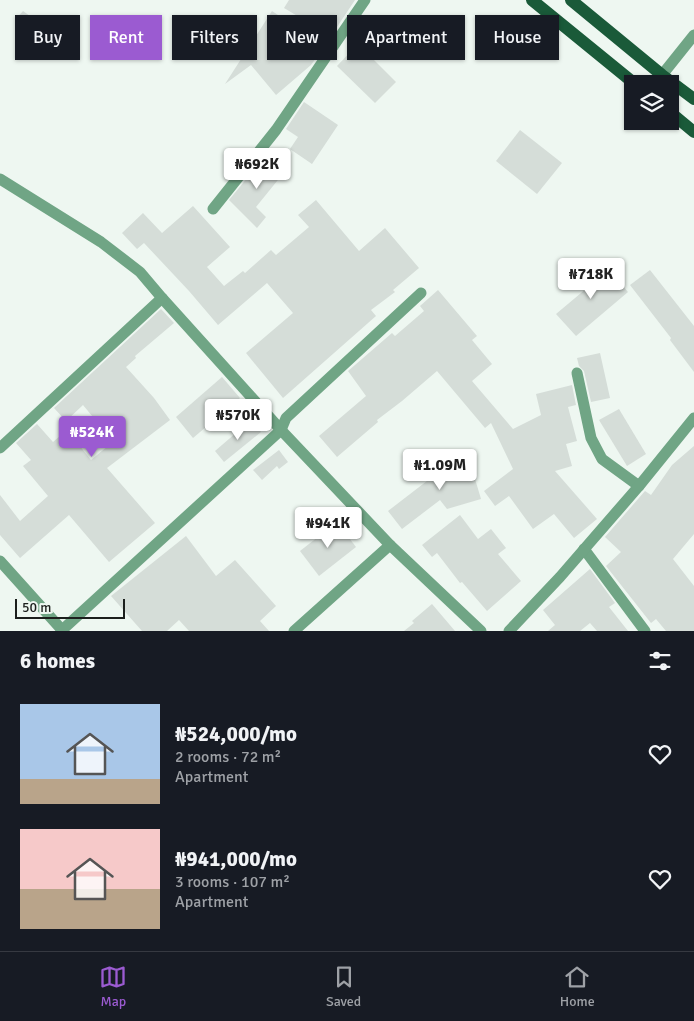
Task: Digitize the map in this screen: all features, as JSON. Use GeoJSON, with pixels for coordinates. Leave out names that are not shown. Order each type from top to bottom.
{"type":"FeatureCollection","features":[{"type":"Feature","properties":{"kind":"main road"},"geometry":{"type":"LineString","coordinates":[[532,0],[624,75]]}},
{"type":"Feature","properties":{"kind":"main road"},"geometry":{"type":"LineString","coordinates":[[571,0],[662,75]]}},
{"type":"Feature","properties":{"kind":"main road"},"geometry":{"type":"LineString","coordinates":[[679,88],[694,99]]}},
{"type":"Feature","properties":{"kind":"main road"},"geometry":{"type":"LineString","coordinates":[[679,120],[694,132]]}},
{"type":"Feature","properties":{"kind":"street"},"geometry":{"type":"LineString","coordinates":[[213,209],[276,130],[365,0]]}},
{"type":"Feature","properties":{"kind":"street"},"geometry":{"type":"LineString","coordinates":[[662,75],[694,35]]}},
{"type":"Feature","properties":{"kind":"street"},"geometry":{"type":"LineString","coordinates":[[0,179],[101,242],[140,272],[280,430],[390,545],[481,631]]}},
{"type":"Feature","properties":{"kind":"street"},"geometry":{"type":"LineString","coordinates":[[0,561],[62,631],[280,430],[286,418],[421,292]]}},
{"type":"Feature","properties":{"kind":"street"},"geometry":{"type":"LineString","coordinates":[[0,448],[162,298]]}},
{"type":"Feature","properties":{"kind":"street"},"geometry":{"type":"LineString","coordinates":[[577,373],[590,438],[602,458],[639,486]]}},
{"type":"Feature","properties":{"kind":"street"},"geometry":{"type":"LineString","coordinates":[[509,631],[639,486],[694,419]]}},
{"type":"Feature","properties":{"kind":"street"},"geometry":{"type":"LineString","coordinates":[[294,631],[390,545]]}},
{"type":"Feature","properties":{"kind":"street"},"geometry":{"type":"LineString","coordinates":[[584,549],[645,631]]}},
{"type":"Feature","properties":{"kind":"building"},"geometry":{"type":"Polygon","coordinates":[[[289,0],[355,0],[337,27],[337,15],[296,15],[284,8],[289,0]]]}},
{"type":"Feature","properties":{"kind":"building"},"geometry":{"type":"Polygon","coordinates":[[[23,11],[29,15],[19,15],[23,11]]]}},
{"type":"Feature","properties":{"kind":"building"},"geometry":{"type":"Polygon","coordinates":[[[272,11],[278,15],[269,15],[272,11]]]}},
{"type":"Feature","properties":{"kind":"building"},"geometry":{"type":"Polygon","coordinates":[[[267,19],[267,60],[315,60],[276,95],[251,65],[225,84],[240,60],[257,60],[257,34],[267,19]]]}},
{"type":"Feature","properties":{"kind":"building"},"geometry":{"type":"Polygon","coordinates":[[[347,56],[347,60],[374,60],[396,82],[375,103],[337,66],[347,56]]]}},
{"type":"Feature","properties":{"kind":"building"},"geometry":{"type":"Polygon","coordinates":[[[304,102],[338,125],[312,164],[290,149],[298,137],[286,129],[304,102]]]}},
{"type":"Feature","properties":{"kind":"building"},"geometry":{"type":"Polygon","coordinates":[[[520,130],[562,163],[537,194],[496,161],[520,130]]]}},
{"type":"Feature","properties":{"kind":"building"},"geometry":{"type":"Polygon","coordinates":[[[266,155],[286,170],[256,207],[266,217],[257,228],[229,200],[266,155]]]}},
{"type":"Feature","properties":{"kind":"building"},"geometry":{"type":"Polygon","coordinates":[[[316,200],[359,251],[385,228],[419,268],[393,290],[395,292],[371,310],[376,316],[283,398],[246,353],[293,313],[267,283],[218,325],[144,243],[137,249],[122,233],[143,213],[162,233],[193,206],[230,247],[207,267],[224,286],[243,271],[245,273],[271,250],[276,255],[309,227],[298,215],[316,200]]]}},
{"type":"Feature","properties":{"kind":"building"},"geometry":{"type":"Polygon","coordinates":[[[580,263],[595,280],[608,269],[628,292],[576,336],[556,314],[587,288],[571,270],[580,263]]]}},
{"type":"Feature","properties":{"kind":"building"},"geometry":{"type":"Polygon","coordinates":[[[650,270],[694,326],[694,372],[670,340],[671,338],[630,285],[650,270]]]}},
{"type":"Feature","properties":{"kind":"building"},"geometry":{"type":"Polygon","coordinates":[[[438,290],[477,336],[472,340],[492,364],[472,381],[513,429],[541,415],[536,394],[572,385],[576,405],[568,407],[577,441],[566,444],[572,466],[555,471],[597,519],[574,538],[554,514],[533,529],[509,496],[495,506],[484,491],[513,469],[491,423],[485,428],[437,371],[377,420],[378,422],[337,457],[319,436],[366,396],[348,371],[392,333],[395,336],[424,311],[420,306],[438,290]]]}},
{"type":"Feature","properties":{"kind":"building"},"geometry":{"type":"Polygon","coordinates":[[[161,309],[174,323],[135,356],[136,358],[126,367],[154,398],[170,420],[107,468],[155,523],[109,562],[69,515],[20,558],[0,535],[0,495],[20,521],[48,496],[23,466],[31,460],[16,443],[37,424],[53,442],[67,430],[91,460],[108,446],[102,438],[107,434],[83,405],[66,421],[54,408],[161,309]]]}},
{"type":"Feature","properties":{"kind":"building"},"geometry":{"type":"Polygon","coordinates":[[[600,353],[610,398],[591,402],[584,371],[579,366],[577,358],[600,353]]]}},
{"type":"Feature","properties":{"kind":"building"},"geometry":{"type":"Polygon","coordinates":[[[222,377],[240,398],[193,438],[176,417],[222,377]]]}},
{"type":"Feature","properties":{"kind":"building"},"geometry":{"type":"Polygon","coordinates":[[[619,409],[646,454],[627,466],[599,420],[619,409]]]}},
{"type":"Feature","properties":{"kind":"building"},"geometry":{"type":"Polygon","coordinates":[[[251,420],[261,432],[224,462],[215,451],[251,420]]]}},
{"type":"Feature","properties":{"kind":"building"},"geometry":{"type":"Polygon","coordinates":[[[694,446],[694,534],[673,559],[694,586],[694,631],[666,631],[656,619],[651,623],[606,566],[621,552],[605,537],[645,491],[651,495],[672,465],[694,446]]]}},
{"type":"Feature","properties":{"kind":"building"},"geometry":{"type":"Polygon","coordinates":[[[279,450],[288,462],[279,469],[277,466],[262,480],[253,470],[279,450]]]}},
{"type":"Feature","properties":{"kind":"building"},"geometry":{"type":"Polygon","coordinates":[[[467,452],[481,499],[447,509],[440,500],[402,529],[388,511],[449,464],[447,458],[467,452]]]}},
{"type":"Feature","properties":{"kind":"building"},"geometry":{"type":"Polygon","coordinates":[[[460,515],[478,539],[491,529],[506,548],[498,554],[521,581],[487,611],[462,582],[460,583],[437,553],[432,557],[422,545],[460,515]]]}},
{"type":"Feature","properties":{"kind":"building"},"geometry":{"type":"Polygon","coordinates":[[[337,522],[356,547],[319,576],[300,551],[337,522]]]}},
{"type":"Feature","properties":{"kind":"building"},"geometry":{"type":"Polygon","coordinates":[[[186,536],[216,576],[235,560],[276,606],[260,621],[269,631],[189,631],[179,620],[167,631],[142,631],[111,596],[186,536]]]}},
{"type":"Feature","properties":{"kind":"building"},"geometry":{"type":"Polygon","coordinates":[[[590,569],[615,603],[609,607],[628,631],[597,631],[590,623],[580,631],[548,631],[555,625],[543,610],[590,569]]]}},
{"type":"Feature","properties":{"kind":"building"},"geometry":{"type":"Polygon","coordinates":[[[432,604],[455,631],[404,631],[414,623],[412,621],[432,604]]]}}]}
